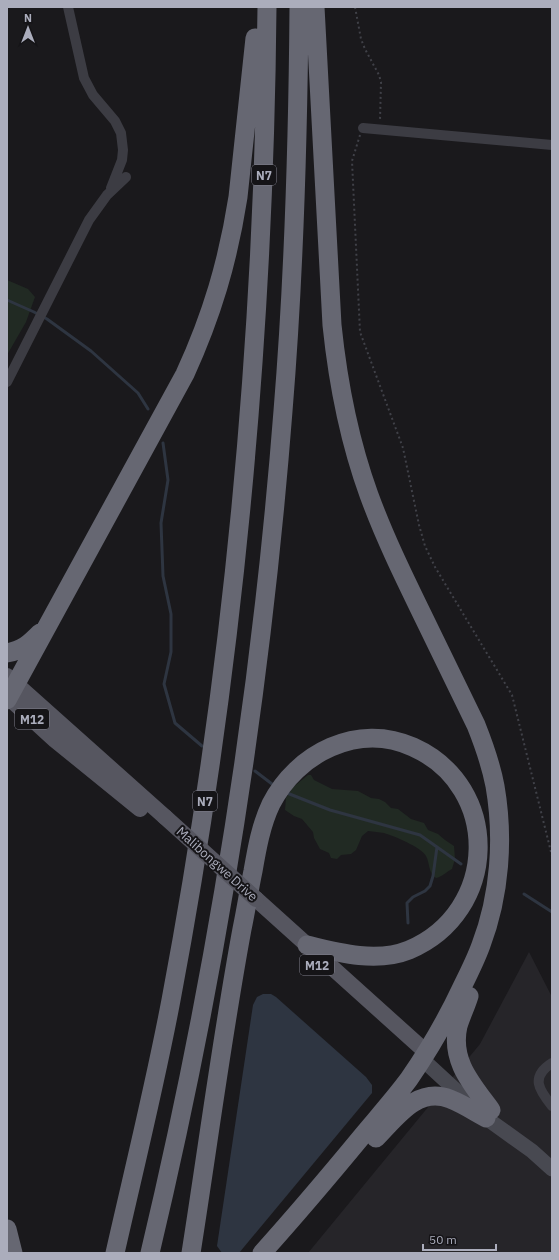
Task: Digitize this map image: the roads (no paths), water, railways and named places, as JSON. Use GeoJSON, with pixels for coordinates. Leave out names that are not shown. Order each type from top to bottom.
{"type":"FeatureCollection","features":[{"type":"Feature","properties":{"kind":"highway"},"geometry":{"type":"LineString","coordinates":[[9,690],[49,625],[185,374],[215,302],[229,251],[238,197],[253,60],[256,7]]}},
{"type":"Feature","properties":{"kind":"highway","name":"N7"},"geometry":{"type":"LineString","coordinates":[[115,1253],[164,1037],[179,958],[215,733],[228,632],[244,485],[255,343],[264,162],[266,7]]}},
{"type":"Feature","properties":{"kind":"highway"},"geometry":{"type":"LineString","coordinates":[[150,1253],[196,1043],[218,925],[239,801],[256,675],[281,442],[288,344],[296,181],[299,7]]}},
{"type":"Feature","properties":{"kind":"highway"},"geometry":{"type":"LineString","coordinates":[[262,1253],[313,1196],[409,1079],[433,1043],[453,1007],[481,945],[494,899],[500,832],[498,805],[490,765],[476,726],[392,553],[379,523],[357,457],[342,394],[334,349],[330,303],[315,7]]}},
{"type":"Feature","properties":{"kind":"highway"},"geometry":{"type":"LineString","coordinates":[[7,653],[15,652],[28,646],[49,625]]}},
{"type":"Feature","properties":{"kind":"highway"},"geometry":{"type":"LineString","coordinates":[[191,1253],[238,950],[259,834],[271,805],[280,789],[298,768],[319,752],[354,739],[384,739],[402,742],[414,747],[437,761],[451,774],[462,789],[470,805],[476,823],[478,863],[468,894],[455,916],[441,930],[425,941],[408,950],[391,954],[365,956],[337,952],[307,945]]}},
{"type":"Feature","properties":{"kind":"highway"},"geometry":{"type":"LineString","coordinates":[[481,945],[480,966],[458,1025],[457,1051],[466,1076],[489,1114]]}},
{"type":"Feature","properties":{"kind":"highway"},"geometry":{"type":"LineString","coordinates":[[313,1196],[346,1168],[399,1113],[413,1102],[431,1097],[445,1098],[489,1114]]}},
{"type":"Feature","properties":{"kind":"highway"},"geometry":{"type":"LineString","coordinates":[[7,1229],[13,1253]]}},
{"type":"Feature","properties":{"kind":"main road","name":"Malibongwe Drive"},"geometry":{"type":"LineString","coordinates":[[9,690],[164,823],[255,904],[380,1022],[424,1055]]}},
{"type":"Feature","properties":{"kind":"main road","name":"Malibongwe Drive"},"geometry":{"type":"LineString","coordinates":[[255,904],[307,945],[424,1055]]}},
{"type":"Feature","properties":{"kind":"main road","name":"M12"},"geometry":{"type":"LineString","coordinates":[[424,1055],[552,1170]]}},
{"type":"Feature","properties":{"kind":"street"},"geometry":{"type":"LineString","coordinates":[[7,382],[89,220],[107,195],[122,160],[122,138],[115,121],[93,95],[84,78],[68,7]]}},
{"type":"Feature","properties":{"kind":"street"},"geometry":{"type":"LineString","coordinates":[[363,128],[552,145]]}},
{"type":"Feature","properties":{"kind":"street"},"geometry":{"type":"LineString","coordinates":[[107,195],[126,177]]}},
{"type":"Feature","properties":{"kind":"street"},"geometry":{"type":"LineString","coordinates":[[552,1063],[542,1071],[538,1084],[542,1094],[552,1106]]}},
{"type":"Feature","properties":{"kind":"water"},"geometry":{"type":"Polygon","coordinates":[[[263,994],[271,994],[276,997],[366,1077],[372,1085],[372,1093],[239,1253],[222,1253],[217,1246],[253,1005],[257,997],[263,994]]]}},
{"type":"Feature","properties":{"kind":"waterway"},"geometry":{"type":"LineString","coordinates":[[7,300],[47,319],[91,351],[138,393],[148,409]]}},
{"type":"Feature","properties":{"kind":"waterway"},"geometry":{"type":"LineString","coordinates":[[163,443],[168,480],[161,523],[163,576],[171,614],[171,652],[164,684],[175,723],[202,746]]}},
{"type":"Feature","properties":{"kind":"waterway"},"geometry":{"type":"LineString","coordinates":[[255,771],[272,784]]}},
{"type":"Feature","properties":{"kind":"waterway"},"geometry":{"type":"LineString","coordinates":[[287,793],[330,810],[420,835],[461,864]]}},
{"type":"Feature","properties":{"kind":"waterway"},"geometry":{"type":"LineString","coordinates":[[408,923],[407,903],[413,897],[425,891],[430,886],[437,847]]}},
{"type":"Feature","properties":{"kind":"waterway"},"geometry":{"type":"LineString","coordinates":[[524,894],[552,912]]}}]}
